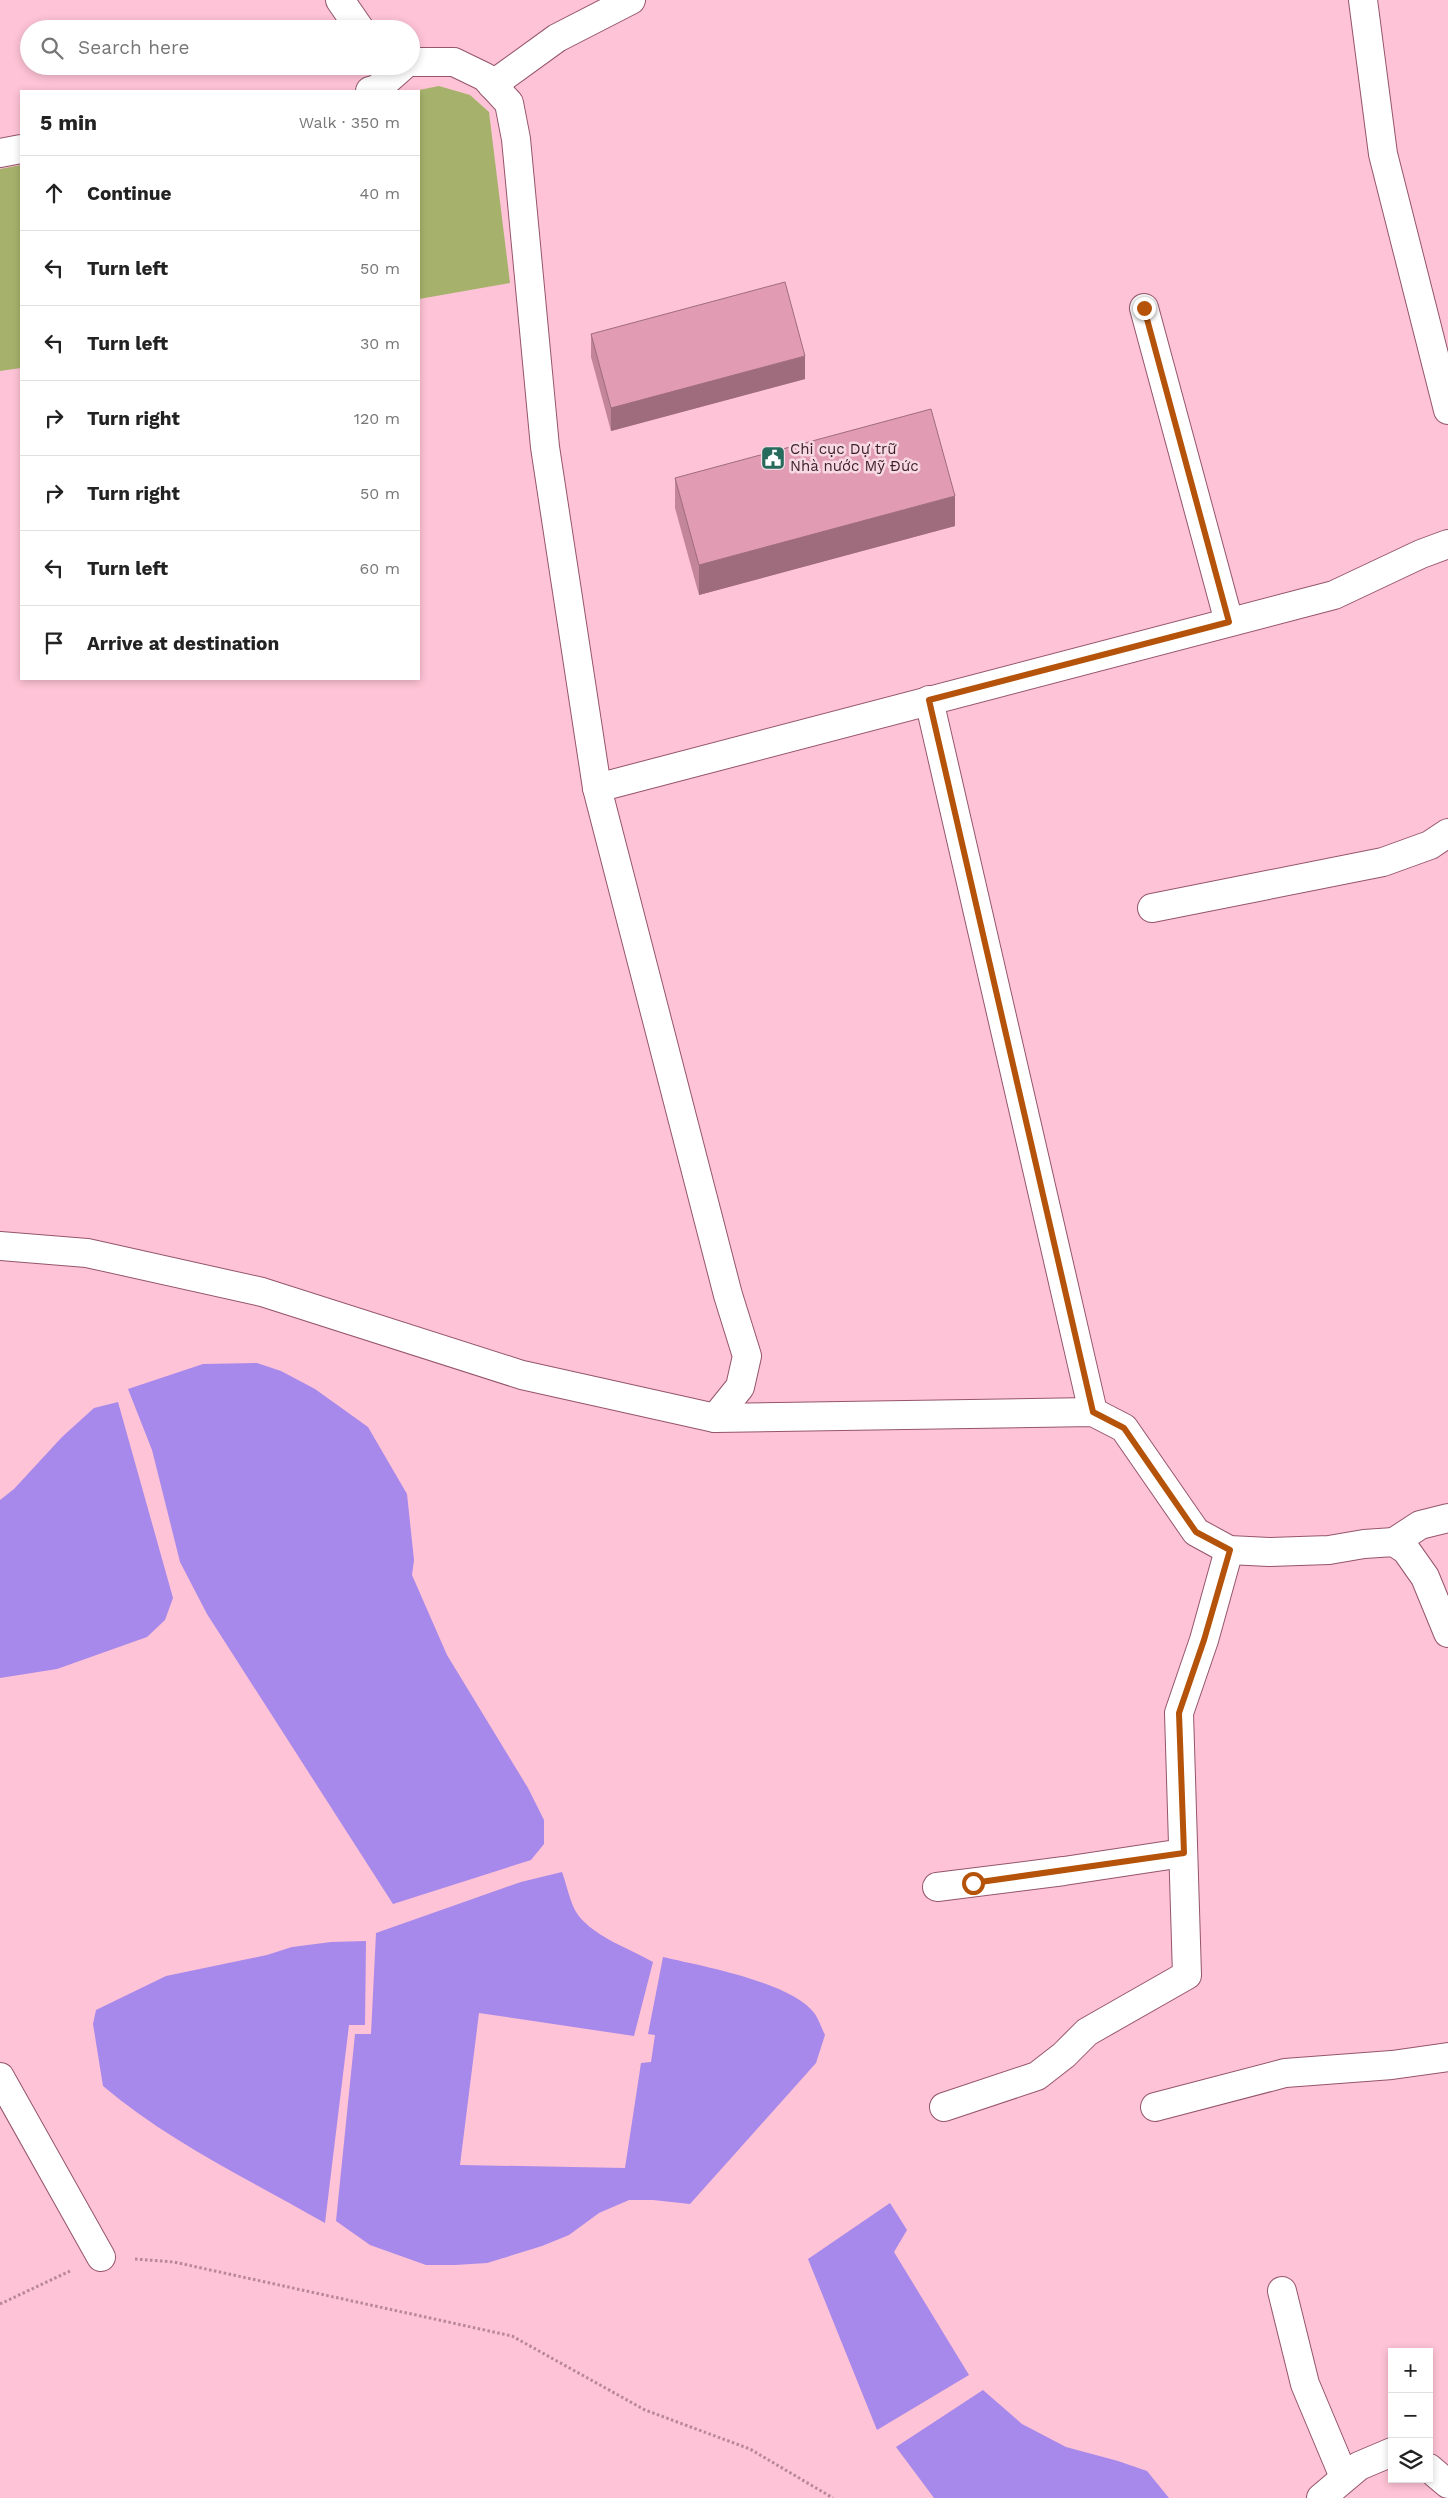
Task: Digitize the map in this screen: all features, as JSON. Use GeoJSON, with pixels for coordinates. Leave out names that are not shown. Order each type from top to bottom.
{"type":"FeatureCollection","features":[{"type":"Feature","properties":{"kind":"street"},"geometry":{"type":"LineString","coordinates":[[340,0],[354,20]]}},
{"type":"Feature","properties":{"kind":"street"},"geometry":{"type":"LineString","coordinates":[[492,84],[557,38],[630,0]]}},
{"type":"Feature","properties":{"kind":"street"},"geometry":{"type":"LineString","coordinates":[[1363,0],[1383,154],[1448,410]]}},
{"type":"Feature","properties":{"kind":"street"},"geometry":{"type":"LineString","coordinates":[[420,62],[454,62],[485,77],[509,103],[516,139],[546,447],[597,788],[728,1295],[747,1356],[740,1387],[715,1418]]}},
{"type":"Feature","properties":{"kind":"street"},"geometry":{"type":"LineString","coordinates":[[374,90],[393,75]]}},
{"type":"Feature","properties":{"kind":"street"},"geometry":{"type":"LineString","coordinates":[[0,153],[20,149]]}},
{"type":"Feature","properties":{"kind":"street"},"geometry":{"type":"LineString","coordinates":[[1144,308],[1229,622]]}},
{"type":"Feature","properties":{"kind":"street"},"geometry":{"type":"LineString","coordinates":[[597,788],[1334,595],[1421,554],[1448,544]]}},
{"type":"Feature","properties":{"kind":"street"},"geometry":{"type":"LineString","coordinates":[[929,700],[1093,1412]]}},
{"type":"Feature","properties":{"kind":"street"},"geometry":{"type":"LineString","coordinates":[[1152,908],[1383,862],[1430,845],[1448,833]]}},
{"type":"Feature","properties":{"kind":"street"},"geometry":{"type":"LineString","coordinates":[[0,1246],[87,1253],[262,1292],[522,1375],[715,1418],[1093,1412],[1124,1428],[1196,1532],[1230,1550],[1269,1552],[1330,1550],[1364,1544],[1394,1542],[1420,1525],[1448,1518]]}},
{"type":"Feature","properties":{"kind":"street"},"geometry":{"type":"LineString","coordinates":[[1394,1542],[1406,1550],[1425,1577],[1448,1632]]}},
{"type":"Feature","properties":{"kind":"street"},"geometry":{"type":"LineString","coordinates":[[944,2107],[1038,2076],[1064,2055],[1087,2032],[1186,1975],[1179,1713],[1204,1640],[1230,1550]]}},
{"type":"Feature","properties":{"kind":"street"},"geometry":{"type":"LineString","coordinates":[[937,1887],[1184,1853]]}},
{"type":"Feature","properties":{"kind":"street"},"geometry":{"type":"LineString","coordinates":[[1155,2107],[1285,2073],[1392,2065],[1448,2057]]}},
{"type":"Feature","properties":{"kind":"street"},"geometry":{"type":"LineString","coordinates":[[0,2077],[101,2257]]}},
{"type":"Feature","properties":{"kind":"street"},"geometry":{"type":"LineString","coordinates":[[1282,2291],[1305,2384],[1344,2478]]}},
{"type":"Feature","properties":{"kind":"street"},"geometry":{"type":"LineString","coordinates":[[1321,2498],[1359,2466],[1388,2454]]}},
{"type":"Feature","properties":{"kind":"street"},"geometry":{"type":"LineString","coordinates":[[1433,2471],[1448,2484]]}},
{"type":"Feature","properties":{"kind":"path"},"geometry":{"type":"LineString","coordinates":[[0,2304],[101,2257],[174,2262],[512,2336],[646,2410],[750,2449],[833,2498]]}},
{"type":"Feature","properties":{"kind":"green space"},"geometry":{"type":"Polygon","coordinates":[[[439,86],[470,95],[489,112],[510,283],[420,299],[419,90],[439,86]]]}},
{"type":"Feature","properties":{"kind":"green space"},"geometry":{"type":"Polygon","coordinates":[[[20,165],[20,368],[0,371],[0,169],[20,165]]]}},
{"type":"Feature","properties":{"kind":"shaded area"},"geometry":{"type":"Polygon","coordinates":[[[257,1363],[281,1371],[315,1389],[368,1427],[407,1494],[414,1560],[412,1575],[447,1655],[528,1788],[544,1820],[544,1844],[531,1860],[393,1904],[207,1614],[180,1562],[152,1450],[128,1389],[203,1364],[257,1363]]]}},
{"type":"Feature","properties":{"kind":"shaded area"},"geometry":{"type":"Polygon","coordinates":[[[118,1402],[173,1598],[165,1620],[147,1637],[57,1669],[0,1678],[0,1500],[14,1489],[62,1437],[94,1408],[118,1402]]]}},
{"type":"Feature","properties":{"kind":"shaded area"},"geometry":{"type":"Polygon","coordinates":[[[562,1872],[573,1905],[585,1923],[613,1942],[653,1962],[634,2036],[479,2013],[460,2165],[625,2168],[641,2063],[651,2062],[655,2035],[648,2034],[663,1957],[767,1984],[803,2003],[815,2014],[825,2035],[816,2063],[690,2204],[653,2200],[629,2200],[599,2213],[569,2235],[542,2246],[487,2263],[426,2265],[370,2245],[336,2221],[355,2034],[371,2034],[376,1933],[521,1882],[562,1872]]]}},
{"type":"Feature","properties":{"kind":"shaded area"},"geometry":{"type":"Polygon","coordinates":[[[366,1941],[365,2025],[349,2025],[325,2223],[182,2143],[128,2106],[103,2086],[93,2024],[96,2010],[166,1976],[267,1955],[292,1947],[331,1942],[366,1941]]]}},
{"type":"Feature","properties":{"kind":"shaded area"},"geometry":{"type":"Polygon","coordinates":[[[890,2203],[907,2230],[894,2252],[969,2375],[877,2430],[808,2259],[890,2203]]]}},
{"type":"Feature","properties":{"kind":"shaded area"},"geometry":{"type":"Polygon","coordinates":[[[983,2390],[1022,2424],[1066,2447],[1147,2471],[1169,2498],[934,2498],[896,2447],[983,2390]]]}},
{"type":"Feature","properties":{"kind":"building"},"geometry":{"type":"Polygon","coordinates":[[[785,282],[805,356],[611,408],[591,334],[785,282]]]}},
{"type":"Feature","properties":{"kind":"building"},"geometry":{"type":"Polygon","coordinates":[[[931,409],[955,496],[699,565],[675,478],[931,409]]]}},
{"type":"Feature","properties":{"kind":"place","name":"Chi cục Dự trữ Nhà nước Mỹ Đức"},"geometry":{"type":"Point","coordinates":[773,458]}},
{"type":"Feature","properties":{"kind":"route"},"geometry":{"type":"LineString","coordinates":[[973,1883],[1184,1853],[1179,1713],[1204,1640],[1230,1550],[1196,1532],[1124,1428],[1093,1412],[929,700],[1229,622],[1144,308]]}}]}
